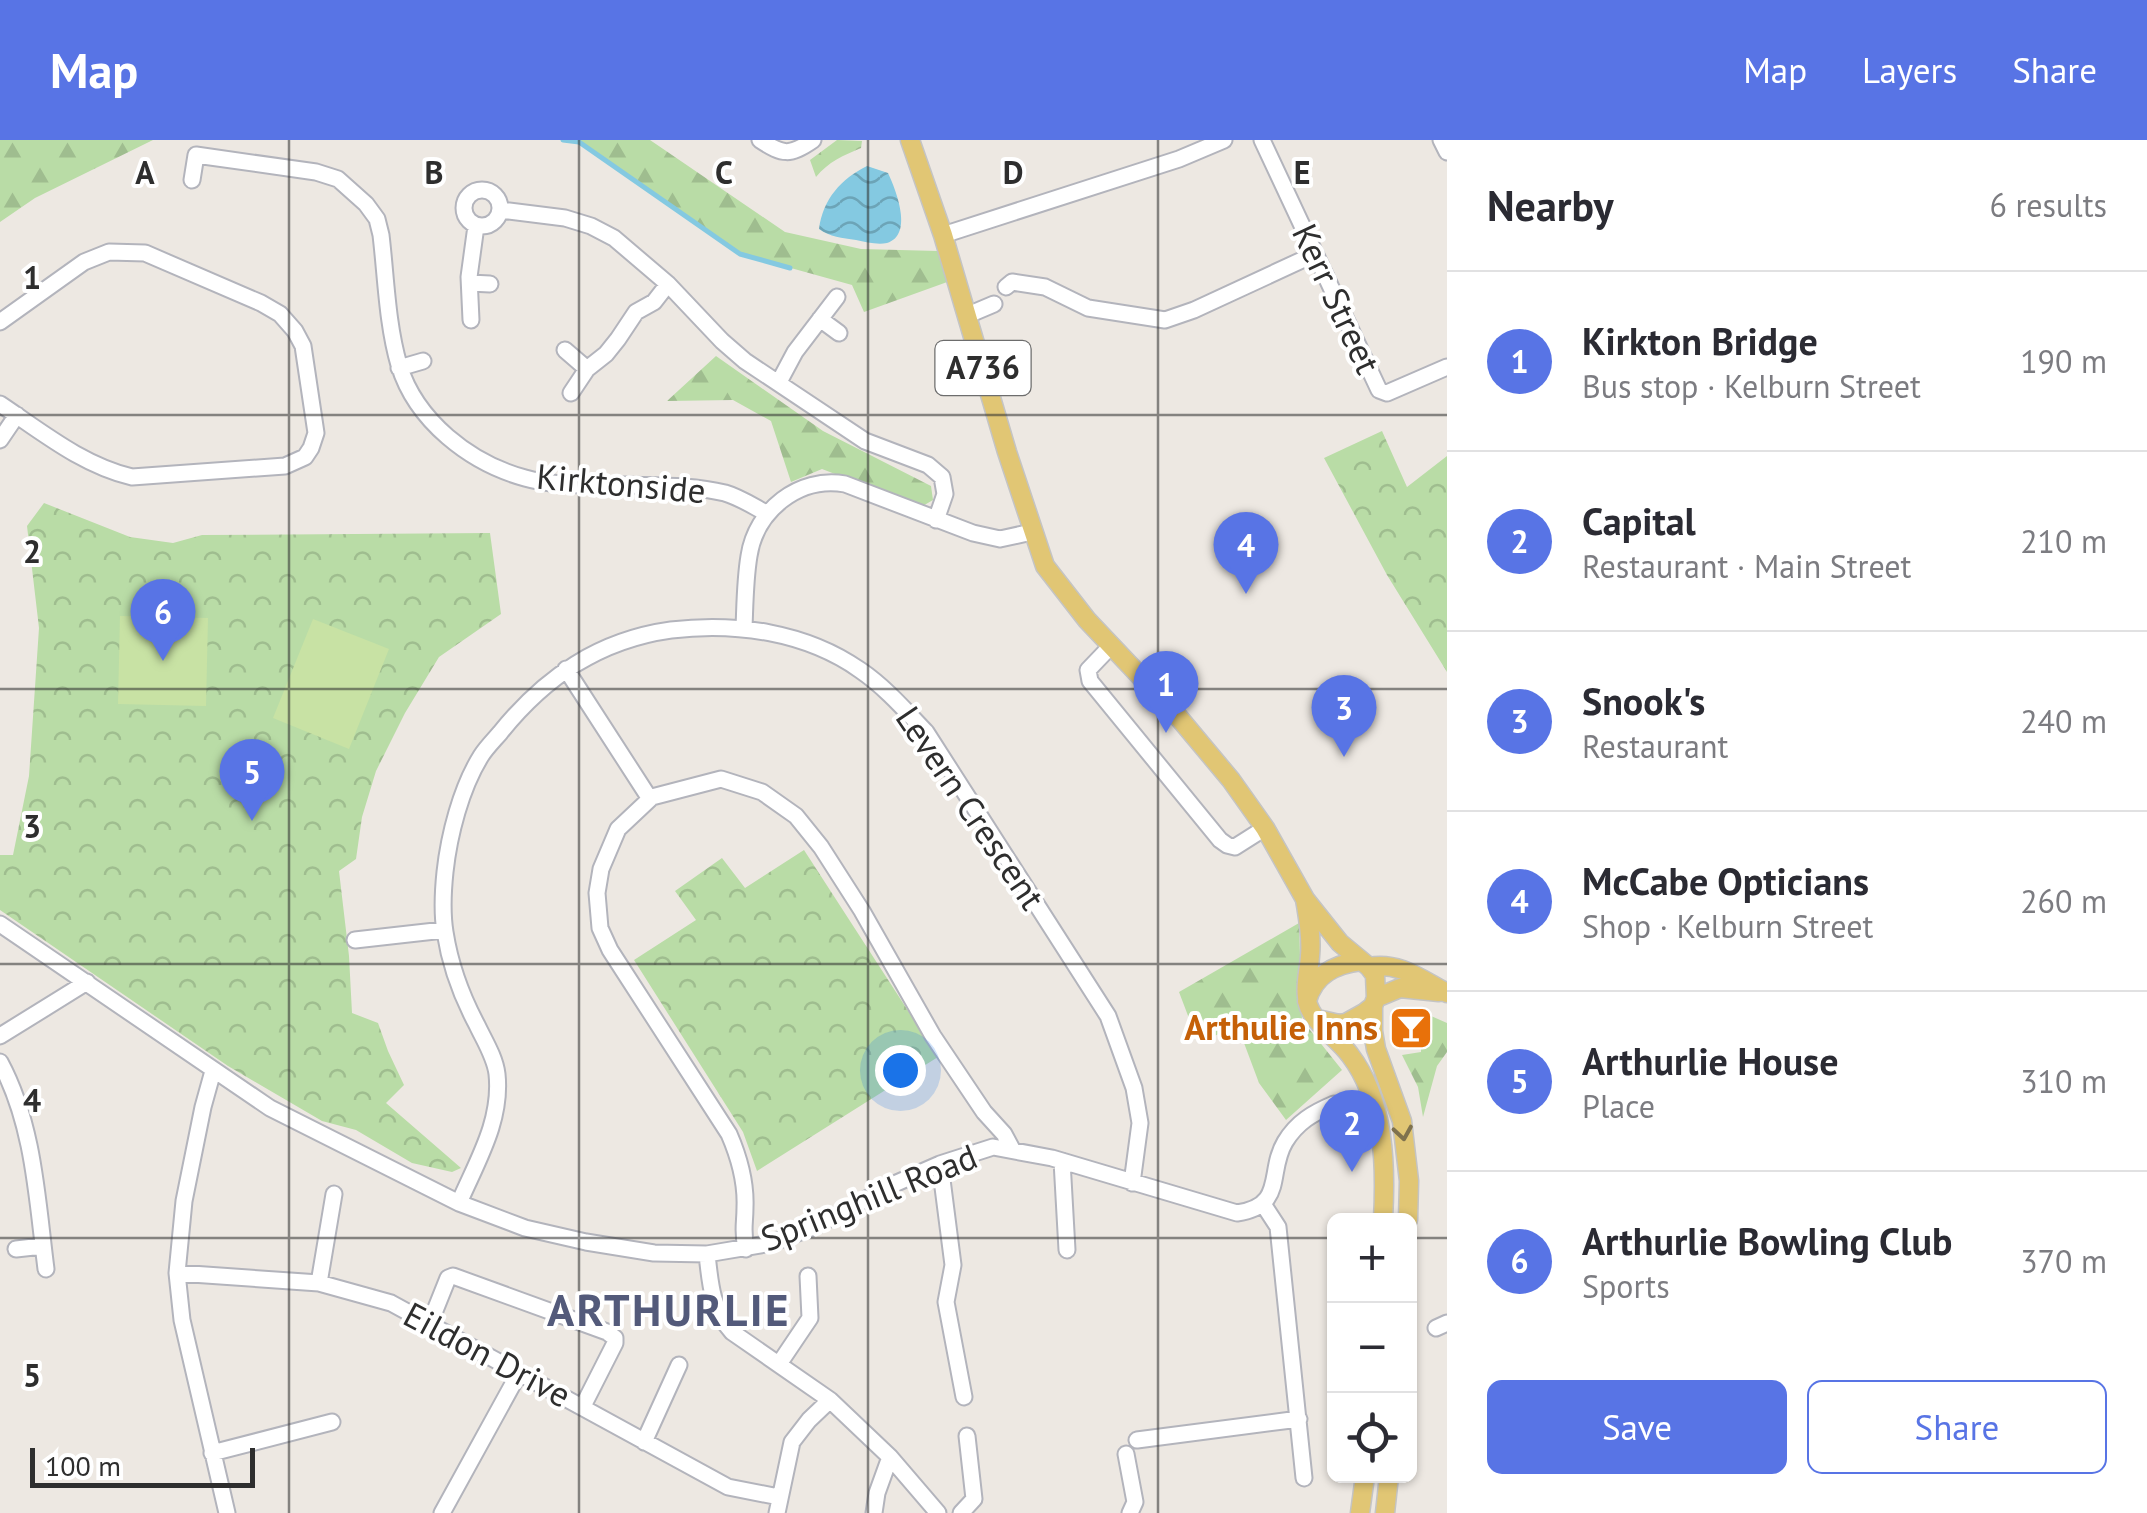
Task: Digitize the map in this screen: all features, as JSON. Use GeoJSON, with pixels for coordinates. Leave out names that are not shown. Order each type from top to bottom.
{"type":"FeatureCollection","features":[{"type":"Feature","properties":{"kind":"main road","name":"A736"},"geometry":{"type":"LineString","coordinates":[[910,140],[943,234],[1044,566],[1063,593],[1231,780],[1265,828],[1305,898],[1340,943],[1365,964]]}},
{"type":"Feature","properties":{"kind":"main road","name":"A736"},"geometry":{"type":"LineString","coordinates":[[1305,898],[1310,945],[1307,1001]]}},
{"type":"Feature","properties":{"kind":"main road"},"geometry":{"type":"LineString","coordinates":[[1383,1213],[1384,1162],[1367,1083],[1351,1056],[1308,1008],[1307,1001],[1313,986],[1329,969],[1345,963],[1404,969],[1447,993]]}},
{"type":"Feature","properties":{"kind":"main road"},"geometry":{"type":"LineString","coordinates":[[1365,964],[1377,984],[1373,1031],[1376,1048],[1402,1120],[1408,1213]]}},
{"type":"Feature","properties":{"kind":"main road"},"geometry":{"type":"LineString","coordinates":[[1317,1019],[1346,1023],[1400,988],[1447,993]]}},
{"type":"Feature","properties":{"kind":"main road"},"geometry":{"type":"LineString","coordinates":[[1360,1513],[1364,1483]]}},
{"type":"Feature","properties":{"kind":"main road"},"geometry":{"type":"LineString","coordinates":[[1384,1513],[1388,1483]]}},
{"type":"Feature","properties":{"kind":"street"},"geometry":{"type":"LineString","coordinates":[[760,140],[786,153],[813,140]]}},
{"type":"Feature","properties":{"kind":"street"},"geometry":{"type":"LineString","coordinates":[[943,234],[1179,159],[1224,140]]}},
{"type":"Feature","properties":{"kind":"street","name":"Kerr Street"},"geometry":{"type":"LineString","coordinates":[[1262,140],[1378,390],[1387,394],[1447,367]]}},
{"type":"Feature","properties":{"kind":"street"},"geometry":{"type":"LineString","coordinates":[[1441,140],[1447,152]]}},
{"type":"Feature","properties":{"kind":"street","name":"Kirktonside"},"geometry":{"type":"LineString","coordinates":[[192,180],[197,148],[338,179],[366,204],[382,235],[399,368],[418,405],[443,434],[466,451],[527,479],[685,486],[728,494],[766,513]]}},
{"type":"Feature","properties":{"kind":"street"},"geometry":{"type":"LineString","coordinates":[[488,190],[500,204],[500,210],[492,224],[476,226],[464,212],[466,199],[475,191],[488,190]]}},
{"type":"Feature","properties":{"kind":"street"},"geometry":{"type":"LineString","coordinates":[[500,210],[565,218],[590,226],[629,250],[746,362],[866,442],[916,460],[942,477],[945,494],[936,520]]}},
{"type":"Feature","properties":{"kind":"street"},"geometry":{"type":"LineString","coordinates":[[471,320],[470,282],[476,226]]}},
{"type":"Feature","properties":{"kind":"street"},"geometry":{"type":"LineString","coordinates":[[0,322],[84,262],[109,252],[146,253],[280,314],[303,346],[316,433],[305,457],[286,466],[132,477],[86,462],[0,404]]}},
{"type":"Feature","properties":{"kind":"street"},"geometry":{"type":"LineString","coordinates":[[1006,287],[1012,282],[1045,287],[1088,308],[1165,320],[1315,254]]}},
{"type":"Feature","properties":{"kind":"street"},"geometry":{"type":"LineString","coordinates":[[470,282],[490,284]]}},
{"type":"Feature","properties":{"kind":"street"},"geometry":{"type":"LineString","coordinates":[[571,393],[636,312],[654,302],[668,284]]}},
{"type":"Feature","properties":{"kind":"street"},"geometry":{"type":"LineString","coordinates":[[778,382],[795,352],[838,297]]}},
{"type":"Feature","properties":{"kind":"street"},"geometry":{"type":"LineString","coordinates":[[968,315],[994,304]]}},
{"type":"Feature","properties":{"kind":"street"},"geometry":{"type":"LineString","coordinates":[[820,319],[839,333]]}},
{"type":"Feature","properties":{"kind":"street"},"geometry":{"type":"LineString","coordinates":[[565,350],[587,369]]}},
{"type":"Feature","properties":{"kind":"street"},"geometry":{"type":"LineString","coordinates":[[399,368],[423,361]]}},
{"type":"Feature","properties":{"kind":"street"},"geometry":{"type":"LineString","coordinates":[[0,440],[16,415]]}},
{"type":"Feature","properties":{"kind":"street"},"geometry":{"type":"LineString","coordinates":[[744,628],[749,553],[766,513],[808,486],[845,484],[936,520],[1000,539],[1032,532]]}},
{"type":"Feature","properties":{"kind":"street","name":"Levern Crescent"},"geometry":{"type":"LineString","coordinates":[[459,1203],[490,1136],[496,1111],[497,1072],[452,966],[444,930],[448,844],[480,757],[538,690],[566,669],[603,649],[650,633],[696,627],[744,628],[806,642],[858,668],[926,732],[1108,1016],[1134,1088],[1140,1123],[1132,1183]]}},
{"type":"Feature","properties":{"kind":"street"},"geometry":{"type":"LineString","coordinates":[[1111,646],[1088,670],[1090,680],[1220,840],[1236,847],[1265,828]]}},
{"type":"Feature","properties":{"kind":"street"},"geometry":{"type":"LineString","coordinates":[[566,669],[650,799]]}},
{"type":"Feature","properties":{"kind":"street"},"geometry":{"type":"LineString","coordinates":[[746,1248],[742,1179],[730,1134],[620,968],[600,928],[601,869],[618,828],[650,799],[721,779],[762,792],[796,816],[822,847],[933,1036],[1012,1149]]}},
{"type":"Feature","properties":{"kind":"street","name":"Springhill Road"},"geometry":{"type":"LineString","coordinates":[[0,924],[285,1116],[459,1203],[525,1228],[586,1242],[654,1253],[707,1254],[772,1243],[816,1226],[940,1164],[993,1147],[1062,1161],[1237,1213],[1255,1210],[1263,1204]]}},
{"type":"Feature","properties":{"kind":"street"},"geometry":{"type":"LineString","coordinates":[[355,940],[444,930]]}},
{"type":"Feature","properties":{"kind":"street"},"geometry":{"type":"LineString","coordinates":[[0,1036],[86,982]]}},
{"type":"Feature","properties":{"kind":"street"},"geometry":{"type":"LineString","coordinates":[[0,1062],[14,1087],[28,1133],[46,1269]]}},
{"type":"Feature","properties":{"kind":"street"},"geometry":{"type":"LineString","coordinates":[[213,1071],[184,1201],[177,1273],[182,1320],[222,1512]]}},
{"type":"Feature","properties":{"kind":"street"},"geometry":{"type":"LineString","coordinates":[[1304,1478],[1278,1227],[1263,1204],[1274,1183],[1283,1144],[1304,1119],[1334,1104]]}},
{"type":"Feature","properties":{"kind":"street"},"geometry":{"type":"LineString","coordinates":[[1062,1161],[1068,1250]]}},
{"type":"Feature","properties":{"kind":"street"},"geometry":{"type":"LineString","coordinates":[[940,1164],[952,1265],[946,1302],[964,1397]]}},
{"type":"Feature","properties":{"kind":"street"},"geometry":{"type":"LineString","coordinates":[[319,1283],[334,1194]]}},
{"type":"Feature","properties":{"kind":"street"},"geometry":{"type":"LineString","coordinates":[[16,1249],[43,1246]]}},
{"type":"Feature","properties":{"kind":"street"},"geometry":{"type":"LineString","coordinates":[[707,1254],[710,1286],[725,1325],[830,1400],[890,1457],[938,1513]]}},
{"type":"Feature","properties":{"kind":"street","name":"Eildon Drive"},"geometry":{"type":"LineString","coordinates":[[177,1273],[319,1283],[372,1296],[430,1322],[728,1486],[778,1505]]}},
{"type":"Feature","properties":{"kind":"street"},"geometry":{"type":"LineString","coordinates":[[430,1322],[448,1278],[453,1276],[607,1332],[616,1338],[615,1343],[582,1406]]}},
{"type":"Feature","properties":{"kind":"street"},"geometry":{"type":"LineString","coordinates":[[779,1364],[810,1318],[808,1276]]}},
{"type":"Feature","properties":{"kind":"street"},"geometry":{"type":"LineString","coordinates":[[644,1442],[679,1366]]}},
{"type":"Feature","properties":{"kind":"street"},"geometry":{"type":"LineString","coordinates":[[442,1513],[519,1373]]}},
{"type":"Feature","properties":{"kind":"street"},"geometry":{"type":"LineString","coordinates":[[778,1505],[792,1442],[830,1400]]}},
{"type":"Feature","properties":{"kind":"street"},"geometry":{"type":"LineString","coordinates":[[1137,1440],[1299,1419]]}},
{"type":"Feature","properties":{"kind":"street"},"geometry":{"type":"LineString","coordinates":[[212,1453],[332,1422]]}},
{"type":"Feature","properties":{"kind":"street"},"geometry":{"type":"LineString","coordinates":[[961,1513],[974,1500],[968,1436]]}},
{"type":"Feature","properties":{"kind":"street"},"geometry":{"type":"LineString","coordinates":[[1126,1454],[1135,1502],[1130,1513]]}},
{"type":"Feature","properties":{"kind":"street"},"geometry":{"type":"LineString","coordinates":[[874,1513],[890,1457]]}},
{"type":"Feature","properties":{"kind":"green space"},"geometry":{"type":"Polygon","coordinates":[[[0,140],[153,140],[35,198],[0,222],[0,140]]]}},
{"type":"Feature","properties":{"kind":"green space"},"geometry":{"type":"Polygon","coordinates":[[[563,140],[650,140],[785,232],[861,249],[938,251],[950,281],[864,312],[852,285],[740,254],[579,142],[563,140]]]}},
{"type":"Feature","properties":{"kind":"green space"},"geometry":{"type":"Polygon","coordinates":[[[837,140],[862,141],[861,148],[831,163],[816,177],[810,160],[837,140]]]}},
{"type":"Feature","properties":{"kind":"green space"},"geometry":{"type":"Polygon","coordinates":[[[716,356],[823,431],[931,486],[933,500],[921,507],[822,469],[791,482],[771,421],[733,400],[667,401],[716,356]]]}},
{"type":"Feature","properties":{"kind":"green space"},"geometry":{"type":"Polygon","coordinates":[[[1382,431],[1407,487],[1447,456],[1447,672],[1387,575],[1324,458],[1382,431]]]}},
{"type":"Feature","properties":{"kind":"green space"},"geometry":{"type":"Polygon","coordinates":[[[44,503],[130,537],[173,543],[202,535],[490,533],[501,614],[439,657],[376,771],[362,817],[356,859],[339,871],[352,1013],[378,1023],[404,1085],[386,1103],[461,1168],[452,1172],[412,1163],[356,1130],[322,1121],[228,1066],[0,910],[0,855],[13,855],[29,776],[39,628],[27,526],[44,503]]]}},
{"type":"Feature","properties":{"kind":"green space"},"geometry":{"type":"Polygon","coordinates":[[[120,616],[208,618],[206,706],[118,704],[120,616]]]}},
{"type":"Feature","properties":{"kind":"green space"},"geometry":{"type":"Polygon","coordinates":[[[313,619],[389,649],[349,749],[273,718],[313,619]]]}},
{"type":"Feature","properties":{"kind":"green space"},"geometry":{"type":"Polygon","coordinates":[[[804,850],[938,1057],[757,1171],[743,1132],[634,960],[696,920],[675,891],[722,858],[745,888],[804,850]]]}},
{"type":"Feature","properties":{"kind":"green space"},"geometry":{"type":"Polygon","coordinates":[[[1299,923],[1302,1020],[1342,1070],[1286,1120],[1259,1083],[1238,1027],[1198,1042],[1179,992],[1299,923]]]}},
{"type":"Feature","properties":{"kind":"green space"},"geometry":{"type":"Polygon","coordinates":[[[1422,1012],[1447,1023],[1447,1052],[1437,1066],[1423,1117],[1418,1087],[1402,1055],[1421,1052],[1422,1012]]]}},
{"type":"Feature","properties":{"kind":"water"},"geometry":{"type":"Polygon","coordinates":[[[867,166],[888,173],[901,211],[900,231],[887,243],[841,238],[819,229],[835,191],[867,166]]]}},
{"type":"Feature","properties":{"kind":"waterway"},"geometry":{"type":"LineString","coordinates":[[563,140],[579,142],[740,254],[790,268]]}},
{"type":"Feature","properties":{"kind":"place","name":"McCabe Opticians"},"geometry":{"type":"Point","coordinates":[1246,594]}},
{"type":"Feature","properties":{"kind":"place","name":"Arthurlie Bowling Club"},"geometry":{"type":"Point","coordinates":[163,661]}},
{"type":"Feature","properties":{"kind":"place","name":"Kirkton Bridge"},"geometry":{"type":"Point","coordinates":[1166,733]}},
{"type":"Feature","properties":{"kind":"place","name":"Snook's"},"geometry":{"type":"Point","coordinates":[1344,757]}},
{"type":"Feature","properties":{"kind":"place","name":"Arthurlie House"},"geometry":{"type":"Point","coordinates":[252,821]}},
{"type":"Feature","properties":{"kind":"place","name":"Arthulie Inns"},"geometry":{"type":"Point","coordinates":[1411,1028]}},
{"type":"Feature","properties":{"kind":"place","name":"Capital"},"geometry":{"type":"Point","coordinates":[1352,1172]}},
{"type":"Feature","properties":{"kind":"district","name":"ARTHURLIE"},"geometry":{"type":"Point","coordinates":[669,1310]}}]}
